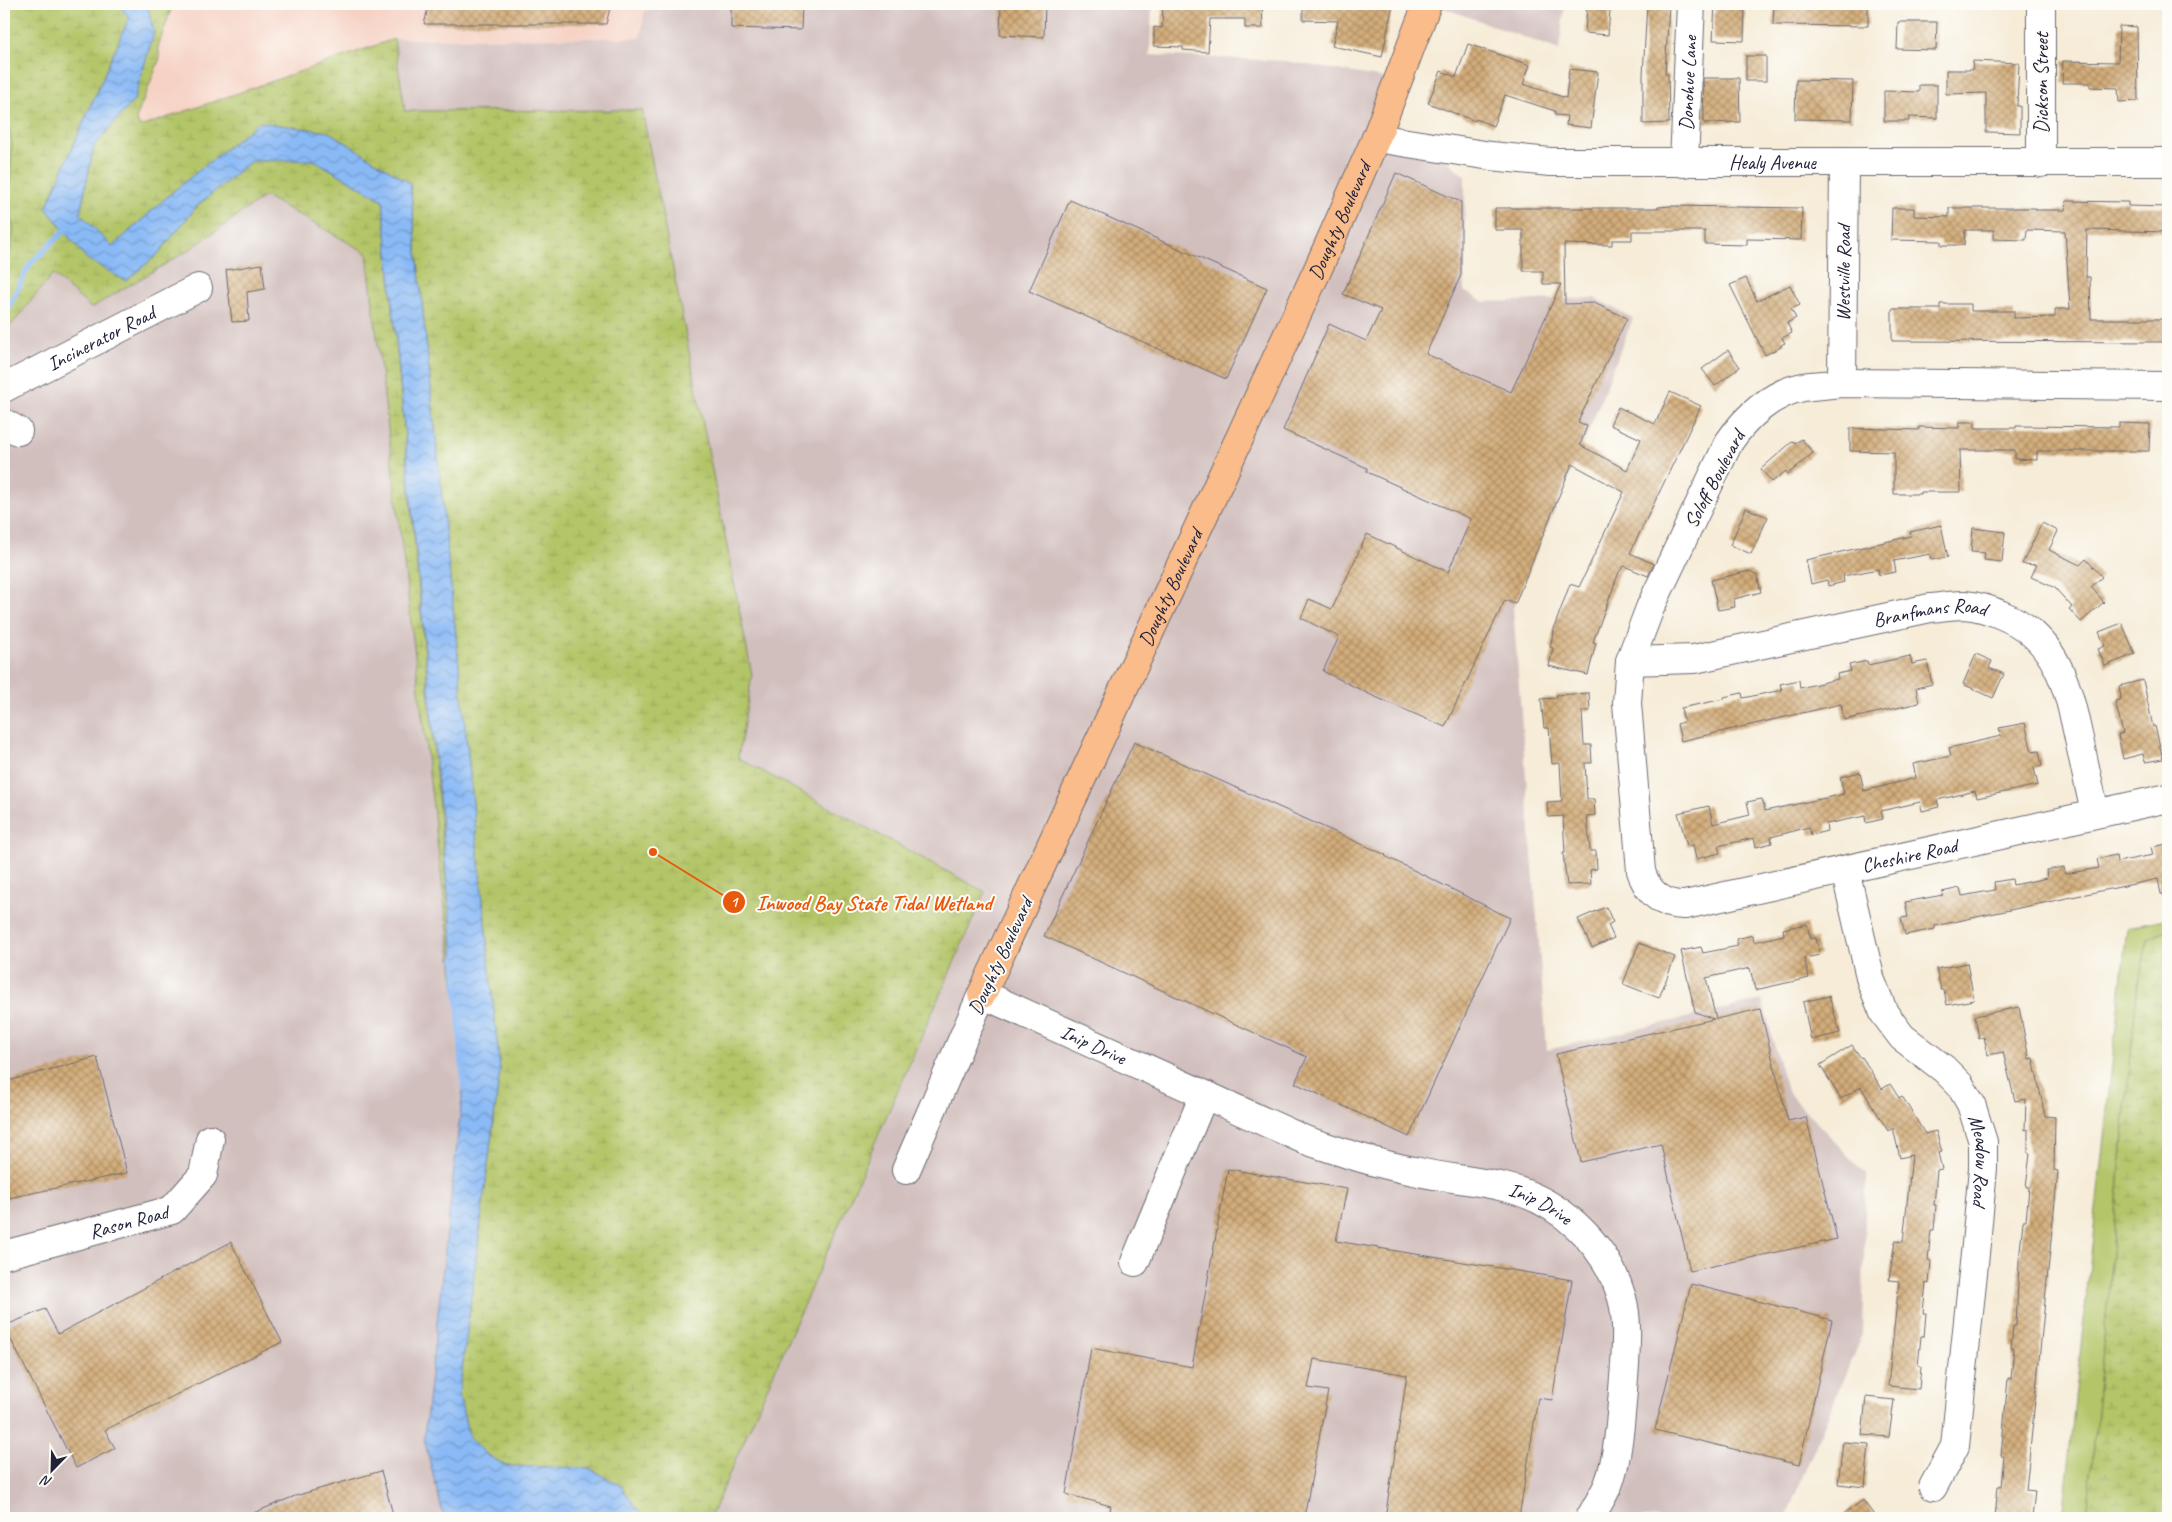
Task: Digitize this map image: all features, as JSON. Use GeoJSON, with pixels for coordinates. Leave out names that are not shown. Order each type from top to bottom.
{"type":"FeatureCollection","features":[{"type":"Feature","properties":{"kind":"main road","name":"Doughty Boulevard"},"geometry":{"type":"LineString","coordinates":[[982,994],[1309,289],[1376,138],[1427,4]]}},
{"type":"Feature","properties":{"kind":"street","name":"Donohue Lane"},"geometry":{"type":"LineString","coordinates":[[1684,163],[1691,4]]}},
{"type":"Feature","properties":{"kind":"street","name":"Dickson Street"},"geometry":{"type":"LineString","coordinates":[[2041,4],[2041,162]]}},
{"type":"Feature","properties":{"kind":"street","name":"Healy Avenue"},"geometry":{"type":"LineString","coordinates":[[1376,138],[1491,156],[1550,162],[2168,162]]}},
{"type":"Feature","properties":{"kind":"street","name":"Westville Road"},"geometry":{"type":"LineString","coordinates":[[1842,383],[1844,163]]}},
{"type":"Feature","properties":{"kind":"street","name":"Incinerator Road"},"geometry":{"type":"LineString","coordinates":[[4,388],[198,288]]}},
{"type":"Feature","properties":{"kind":"street","name":"Soloff Boulevard"},"geometry":{"type":"LineString","coordinates":[[1654,894],[1644,880],[1642,871],[1627,703],[1630,662],[1650,608],[1729,442],[1739,427],[1762,406],[1786,393],[1802,387],[1842,383],[2168,386]]}},
{"type":"Feature","properties":{"kind":"street","name":"Branfmans Road"},"geometry":{"type":"LineString","coordinates":[[1630,662],[1694,659],[1930,608],[1964,605],[1989,609],[2018,622],[2033,633],[2045,646],[2060,669],[2070,695],[2095,813]]}},
{"type":"Feature","properties":{"kind":"street","name":"Cheshire Road"},"geometry":{"type":"LineString","coordinates":[[1654,894],[1673,905],[1685,905],[2168,798]]}},
{"type":"Feature","properties":{"kind":"street","name":"Meadow Road"},"geometry":{"type":"LineString","coordinates":[[1845,870],[1871,981],[1884,1012],[1902,1037],[1944,1069],[1960,1085],[1971,1104],[1983,1142],[1983,1168],[1978,1225],[1955,1446],[1932,1487]]}},
{"type":"Feature","properties":{"kind":"street","name":"Inip Drive"},"geometry":{"type":"LineString","coordinates":[[982,994],[1306,1140],[1349,1155],[1415,1172],[1504,1187],[1521,1192],[1553,1207],[1583,1230],[1610,1268],[1622,1298],[1627,1337],[1616,1447],[1608,1484],[1590,1518]]}},
{"type":"Feature","properties":{"kind":"street","name":"Doughty Boulevard"},"geometry":{"type":"LineString","coordinates":[[906,1170],[982,994]]}},
{"type":"Feature","properties":{"kind":"street"},"geometry":{"type":"LineString","coordinates":[[1134,1262],[1204,1095]]}},
{"type":"Feature","properties":{"kind":"street","name":"Rason Road"},"geometry":{"type":"LineString","coordinates":[[4,1255],[172,1210],[203,1175],[210,1138]]}},
{"type":"Feature","properties":{"kind":"shaded area"},"geometry":{"type":"Polygon","coordinates":[[[173,4],[646,4],[640,38],[394,39],[140,127],[136,120],[160,58],[158,47],[173,4]]]}},
{"type":"Feature","properties":{"kind":"shaded area"},"geometry":{"type":"Polygon","coordinates":[[[646,4],[1152,4],[1150,55],[1285,61],[1401,81],[1381,133],[1426,143],[1465,176],[1464,291],[1484,302],[1594,298],[1633,318],[1591,425],[1513,608],[1547,1050],[1762,1000],[1787,1091],[1866,1175],[1862,1334],[1788,1512],[1791,1518],[710,1518],[985,892],[738,758],[642,110],[404,111],[394,39],[640,38],[646,4]]]}},
{"type":"Feature","properties":{"kind":"shaded area"},"geometry":{"type":"Polygon","coordinates":[[[1433,4],[1565,4],[1559,50],[1444,8],[1433,4]]]}},
{"type":"Feature","properties":{"kind":"shaded area"},"geometry":{"type":"Polygon","coordinates":[[[265,196],[367,253],[465,1072],[424,1438],[444,1518],[4,1518],[4,334],[53,274],[91,308],[189,250],[265,196]]]}},
{"type":"Feature","properties":{"kind":"green space"},"geometry":{"type":"Polygon","coordinates":[[[4,4],[119,4],[129,18],[46,208],[87,259],[157,255],[197,206],[251,161],[314,160],[383,200],[459,1025],[367,253],[265,196],[189,250],[91,308],[53,274],[4,334],[4,282],[14,231],[9,198],[12,144],[4,104],[4,4]]]}},
{"type":"Feature","properties":{"kind":"green space"},"geometry":{"type":"Polygon","coordinates":[[[147,4],[173,4],[158,47],[160,58],[136,119],[140,127],[394,39],[405,111],[642,110],[752,675],[738,758],[985,892],[710,1518],[643,1518],[621,1486],[589,1468],[506,1466],[486,1454],[469,1438],[459,1394],[500,1070],[410,183],[329,132],[176,189],[112,247],[80,214],[94,146],[134,100],[154,32],[147,4]]]}},
{"type":"Feature","properties":{"kind":"green space"},"geometry":{"type":"Polygon","coordinates":[[[4,105],[12,144],[9,198],[14,231],[4,282],[4,105]]]}},
{"type":"Feature","properties":{"kind":"green space"},"geometry":{"type":"Polygon","coordinates":[[[2168,918],[2168,930],[2148,939],[2137,990],[2087,1518],[2062,1518],[2127,927],[2168,918]]]}},
{"type":"Feature","properties":{"kind":"green space"},"geometry":{"type":"Polygon","coordinates":[[[2168,930],[2168,1518],[2087,1518],[2137,990],[2148,939],[2168,930]]]}},
{"type":"Feature","properties":{"kind":"water"},"geometry":{"type":"Polygon","coordinates":[[[119,4],[147,4],[154,32],[134,100],[94,146],[80,213],[112,247],[176,189],[259,122],[329,132],[410,183],[500,1070],[459,1394],[469,1438],[486,1454],[506,1466],[589,1468],[621,1486],[643,1518],[444,1518],[424,1438],[465,1072],[383,200],[314,160],[251,161],[197,206],[157,255],[126,281],[87,259],[46,208],[129,18],[119,4]]]}},
{"type":"Feature","properties":{"kind":"building"},"geometry":{"type":"Polygon","coordinates":[[[429,4],[611,4],[606,24],[424,24],[429,4]]]}},
{"type":"Feature","properties":{"kind":"building"},"geometry":{"type":"Polygon","coordinates":[[[731,4],[802,4],[801,30],[731,28],[731,4]]]}},
{"type":"Feature","properties":{"kind":"building"},"geometry":{"type":"Polygon","coordinates":[[[1001,4],[1045,4],[1044,37],[1000,35],[1001,4]]]}},
{"type":"Feature","properties":{"kind":"building"},"geometry":{"type":"Polygon","coordinates":[[[1163,4],[1262,4],[1263,28],[1245,28],[1245,19],[1210,19],[1208,52],[1183,50],[1183,47],[1154,46],[1154,27],[1162,28],[1163,4]]]}},
{"type":"Feature","properties":{"kind":"building"},"geometry":{"type":"Polygon","coordinates":[[[1303,4],[1393,4],[1382,57],[1332,46],[1338,21],[1303,20],[1303,4]]]}},
{"type":"Feature","properties":{"kind":"building"},"geometry":{"type":"Polygon","coordinates":[[[1647,4],[1669,4],[1665,74],[1668,74],[1669,123],[1643,124],[1643,75],[1647,4]]]}},
{"type":"Feature","properties":{"kind":"building"},"geometry":{"type":"Polygon","coordinates":[[[1715,4],[1745,4],[1744,41],[1713,40],[1715,4]]]}},
{"type":"Feature","properties":{"kind":"building"},"geometry":{"type":"Polygon","coordinates":[[[1774,4],[1868,4],[1868,26],[1773,25],[1774,4]]]}},
{"type":"Feature","properties":{"kind":"building"},"geometry":{"type":"Polygon","coordinates":[[[1587,8],[1610,10],[1608,35],[1585,33],[1587,8]]]}},
{"type":"Feature","properties":{"kind":"building"},"geometry":{"type":"Polygon","coordinates":[[[1898,22],[1937,22],[1936,50],[1897,49],[1898,22]]]}},
{"type":"Feature","properties":{"kind":"building"},"geometry":{"type":"Polygon","coordinates":[[[2119,26],[2137,27],[2138,101],[2119,102],[2118,88],[2090,87],[2090,83],[2062,83],[2063,61],[2118,62],[2119,26]]]}},
{"type":"Feature","properties":{"kind":"building"},"geometry":{"type":"Polygon","coordinates":[[[1468,44],[1530,65],[1523,84],[1566,98],[1569,69],[1598,72],[1591,128],[1566,125],[1567,116],[1555,115],[1555,111],[1505,95],[1493,126],[1428,103],[1441,71],[1456,77],[1468,44]]]}},
{"type":"Feature","properties":{"kind":"building"},"geometry":{"type":"Polygon","coordinates":[[[1746,56],[1766,56],[1766,81],[1746,81],[1746,56]]]}},
{"type":"Feature","properties":{"kind":"building"},"geometry":{"type":"Polygon","coordinates":[[[1973,61],[2019,63],[2017,106],[2020,106],[2020,133],[1986,132],[1986,93],[1946,94],[1946,70],[1972,70],[1973,61]]]}},
{"type":"Feature","properties":{"kind":"building"},"geometry":{"type":"Polygon","coordinates":[[[1703,78],[1739,78],[1740,122],[1704,123],[1703,78]]]}},
{"type":"Feature","properties":{"kind":"building"},"geometry":{"type":"Polygon","coordinates":[[[1796,80],[1853,81],[1852,120],[1795,119],[1796,80]]]}},
{"type":"Feature","properties":{"kind":"building"},"geometry":{"type":"Polygon","coordinates":[[[1919,85],[1937,85],[1937,118],[1909,117],[1909,121],[1884,121],[1884,91],[1919,92],[1919,85]]]}},
{"type":"Feature","properties":{"kind":"building"},"geometry":{"type":"Polygon","coordinates":[[[1396,173],[1461,202],[1461,275],[1426,354],[1511,392],[1561,284],[1543,284],[1543,271],[1523,271],[1523,230],[1495,230],[1495,208],[1658,208],[1671,206],[1802,208],[1801,240],[1747,239],[1747,245],[1705,244],[1705,231],[1632,231],[1632,240],[1612,240],[1612,245],[1564,244],[1565,304],[1594,303],[1627,318],[1578,422],[1587,426],[1580,445],[1627,470],[1641,439],[1610,425],[1618,407],[1655,424],[1670,392],[1701,406],[1630,553],[1654,564],[1648,576],[1624,566],[1619,572],[1593,642],[1596,643],[1588,675],[1549,666],[1553,648],[1550,647],[1555,625],[1570,584],[1579,587],[1624,492],[1572,464],[1515,604],[1505,600],[1445,727],[1371,695],[1323,671],[1339,637],[1301,618],[1309,599],[1332,609],[1367,534],[1448,572],[1471,519],[1367,472],[1367,468],[1283,430],[1329,324],[1366,341],[1381,310],[1343,294],[1396,173]]]}},
{"type":"Feature","properties":{"kind":"building"},"geometry":{"type":"Polygon","coordinates":[[[1070,200],[1267,288],[1226,379],[1029,291],[1070,200]]]}},
{"type":"Feature","properties":{"kind":"building"},"geometry":{"type":"Polygon","coordinates":[[[2066,201],[2128,202],[2128,206],[2168,207],[2168,232],[2087,230],[2086,277],[2090,277],[2091,319],[2168,319],[2168,342],[1892,341],[1892,309],[1940,309],[1940,304],[1971,304],[1971,311],[2014,311],[2014,318],[2055,317],[2055,309],[2070,309],[2065,231],[2027,230],[2026,240],[1994,239],[1994,230],[1965,230],[1964,245],[1941,245],[1941,241],[1891,240],[1892,208],[1914,208],[1914,216],[1949,217],[1949,208],[2065,210],[2066,201]]]}},
{"type":"Feature","properties":{"kind":"building"},"geometry":{"type":"Polygon","coordinates":[[[262,264],[265,289],[247,292],[249,321],[232,322],[226,270],[262,264]]]}},
{"type":"Feature","properties":{"kind":"building"},"geometry":{"type":"Polygon","coordinates":[[[1746,278],[1757,301],[1790,285],[1800,305],[1791,309],[1796,318],[1787,323],[1792,333],[1782,338],[1785,343],[1765,355],[1730,285],[1746,278]]]}},
{"type":"Feature","properties":{"kind":"building"},"geometry":{"type":"Polygon","coordinates":[[[1728,350],[1740,367],[1715,386],[1702,369],[1728,350]]]}},
{"type":"Feature","properties":{"kind":"building"},"geometry":{"type":"Polygon","coordinates":[[[1959,422],[1975,422],[1975,428],[2016,428],[2016,426],[2119,427],[2119,423],[2150,424],[2149,451],[2037,451],[2037,460],[2015,459],[2015,450],[1960,450],[1961,492],[1894,494],[1894,452],[1850,451],[1850,428],[1919,430],[1919,427],[1959,428],[1959,422]]]}},
{"type":"Feature","properties":{"kind":"building"},"geometry":{"type":"Polygon","coordinates":[[[1802,439],[1813,453],[1788,474],[1786,471],[1772,482],[1761,469],[1793,441],[1795,443],[1802,439]]]}},
{"type":"Feature","properties":{"kind":"building"},"geometry":{"type":"Polygon","coordinates":[[[1746,508],[1768,517],[1751,554],[1730,545],[1746,508]]]}},
{"type":"Feature","properties":{"kind":"building"},"geometry":{"type":"Polygon","coordinates":[[[2042,523],[2058,531],[2049,550],[2080,565],[2086,559],[2102,577],[2091,587],[2104,602],[2081,622],[2069,609],[2072,607],[2055,588],[2031,577],[2037,565],[2022,564],[2042,523]]]}},
{"type":"Feature","properties":{"kind":"building"},"geometry":{"type":"Polygon","coordinates":[[[1941,525],[1948,557],[1931,560],[1930,554],[1894,561],[1896,572],[1879,575],[1878,569],[1843,576],[1844,582],[1828,586],[1827,580],[1811,584],[1806,560],[1911,536],[1910,532],[1941,525]]]}},
{"type":"Feature","properties":{"kind":"building"},"geometry":{"type":"Polygon","coordinates":[[[1973,528],[2005,532],[2002,562],[1984,560],[1985,553],[1971,552],[1973,528]]]}},
{"type":"Feature","properties":{"kind":"building"},"geometry":{"type":"Polygon","coordinates":[[[1750,571],[1757,575],[1761,592],[1734,599],[1735,607],[1718,610],[1711,580],[1750,571]]]}},
{"type":"Feature","properties":{"kind":"building"},"geometry":{"type":"Polygon","coordinates":[[[2122,623],[2135,654],[2105,666],[2098,649],[2105,646],[2099,632],[2122,623]]]}},
{"type":"Feature","properties":{"kind":"building"},"geometry":{"type":"Polygon","coordinates":[[[1976,654],[1992,661],[1989,668],[2004,674],[1993,698],[1963,684],[1976,654]]]}},
{"type":"Feature","properties":{"kind":"building"},"geometry":{"type":"Polygon","coordinates":[[[1910,656],[1912,664],[1927,661],[1932,684],[1916,688],[1919,703],[1844,720],[1841,704],[1681,741],[1677,724],[1684,722],[1681,708],[1724,699],[1724,697],[1742,693],[1743,698],[1782,690],[1780,684],[1799,680],[1800,688],[1838,679],[1837,674],[1851,671],[1849,665],[1867,661],[1868,665],[1910,656]]]}},
{"type":"Feature","properties":{"kind":"building"},"geometry":{"type":"Polygon","coordinates":[[[2143,680],[2153,727],[2155,726],[2163,759],[2145,762],[2143,754],[2123,759],[2118,735],[2123,733],[2115,701],[2120,700],[2121,697],[2119,686],[2143,680]]]}},
{"type":"Feature","properties":{"kind":"building"},"geometry":{"type":"Polygon","coordinates":[[[1589,693],[1590,711],[1582,711],[1584,745],[1591,745],[1592,763],[1585,763],[1587,799],[1594,799],[1595,815],[1587,816],[1590,851],[1596,851],[1597,869],[1590,870],[1591,884],[1567,885],[1563,853],[1565,853],[1563,816],[1548,817],[1547,802],[1562,801],[1560,763],[1552,764],[1549,728],[1544,728],[1541,699],[1557,698],[1556,695],[1589,693]]]}},
{"type":"Feature","properties":{"kind":"building"},"geometry":{"type":"Polygon","coordinates":[[[2025,723],[2032,752],[2039,751],[2042,766],[2034,768],[2038,785],[1977,798],[1975,791],[1937,800],[1939,807],[1922,811],[1920,802],[1881,811],[1883,819],[1866,823],[1865,816],[1826,824],[1827,831],[1811,835],[1809,827],[1771,837],[1772,843],[1756,847],[1754,838],[1718,846],[1720,853],[1696,859],[1693,845],[1687,846],[1678,813],[1709,806],[1713,824],[1750,815],[1747,802],[1762,799],[1765,811],[1844,794],[1840,777],[1860,772],[1864,791],[1916,778],[1913,764],[1951,756],[1949,748],[2001,736],[1999,728],[2025,723]]]}},
{"type":"Feature","properties":{"kind":"building"},"geometry":{"type":"Polygon","coordinates":[[[1134,742],[1386,855],[1510,918],[1409,1137],[1295,1083],[1307,1057],[1044,936],[1134,742]]]}},
{"type":"Feature","properties":{"kind":"building"},"geometry":{"type":"Polygon","coordinates":[[[2168,844],[2168,894],[2161,894],[2158,879],[1935,926],[1935,929],[1905,935],[1901,918],[1908,917],[1905,902],[1943,895],[1942,892],[1960,888],[1962,896],[1995,890],[1994,882],[2012,879],[2013,885],[2047,878],[2046,870],[2064,867],[2065,874],[2099,868],[2097,859],[2116,855],[2117,862],[2153,855],[2151,847],[2168,844]]]}},
{"type":"Feature","properties":{"kind":"building"},"geometry":{"type":"Polygon","coordinates":[[[1606,907],[1613,922],[1608,925],[1614,938],[1592,948],[1578,919],[1606,907]]]}},
{"type":"Feature","properties":{"kind":"building"},"geometry":{"type":"Polygon","coordinates":[[[1807,924],[1811,939],[1816,938],[1820,955],[1804,958],[1809,978],[1755,990],[1750,968],[1706,978],[1716,1019],[1760,1009],[1788,1121],[1806,1117],[1837,1239],[1690,1271],[1661,1144],[1581,1162],[1556,1054],[1714,1019],[1695,1012],[1681,951],[1701,947],[1703,953],[1738,946],[1736,939],[1753,935],[1754,942],[1784,935],[1783,929],[1807,924]]]}},
{"type":"Feature","properties":{"kind":"building"},"geometry":{"type":"Polygon","coordinates":[[[1639,943],[1675,957],[1659,998],[1623,984],[1639,943]]]}},
{"type":"Feature","properties":{"kind":"building"},"geometry":{"type":"Polygon","coordinates":[[[1967,963],[1974,1000],[1947,1005],[1944,990],[1941,990],[1936,969],[1967,963]]]}},
{"type":"Feature","properties":{"kind":"building"},"geometry":{"type":"Polygon","coordinates":[[[1829,996],[1840,1033],[1811,1040],[1803,1002],[1829,996]]]}},
{"type":"Feature","properties":{"kind":"building"},"geometry":{"type":"Polygon","coordinates":[[[2019,1007],[2029,1059],[2033,1058],[2045,1116],[2055,1117],[2054,1170],[2058,1171],[2026,1490],[2035,1491],[2032,1518],[1995,1518],[1998,1486],[2001,1486],[2004,1456],[2001,1456],[2008,1378],[2011,1379],[2014,1348],[2011,1348],[2013,1326],[2016,1326],[2019,1261],[2023,1221],[2026,1221],[2029,1187],[2026,1187],[2030,1153],[2028,1153],[2028,1129],[2025,1130],[2026,1099],[2015,1101],[2003,1052],[1988,1055],[1984,1037],[1979,1039],[1975,1016],[2019,1007]]]}},
{"type":"Feature","properties":{"kind":"building"},"geometry":{"type":"Polygon","coordinates":[[[1852,1045],[1862,1057],[1882,1089],[1890,1084],[1899,1098],[1902,1096],[1925,1134],[1936,1131],[1942,1152],[1938,1153],[1942,1169],[1937,1170],[1934,1230],[1931,1230],[1928,1260],[1931,1261],[1929,1284],[1926,1283],[1923,1313],[1926,1313],[1924,1337],[1921,1337],[1918,1365],[1921,1366],[1919,1389],[1888,1386],[1899,1281],[1889,1280],[1895,1241],[1903,1242],[1912,1155],[1900,1158],[1893,1128],[1888,1131],[1861,1087],[1841,1099],[1820,1065],[1852,1045]]]}},
{"type":"Feature","properties":{"kind":"building"},"geometry":{"type":"Polygon","coordinates":[[[97,1057],[127,1173],[4,1199],[4,1082],[97,1057]]]}},
{"type":"Feature","properties":{"kind":"building"},"geometry":{"type":"Polygon","coordinates":[[[1228,1169],[1347,1189],[1336,1241],[1572,1280],[1552,1400],[1538,1398],[1519,1518],[1385,1518],[1407,1375],[1314,1359],[1308,1388],[1328,1391],[1304,1518],[1109,1518],[1111,1506],[1066,1494],[1091,1348],[1192,1367],[1228,1169]]]}},
{"type":"Feature","properties":{"kind":"building"},"geometry":{"type":"Polygon","coordinates":[[[231,1242],[282,1342],[105,1430],[115,1448],[76,1468],[4,1326],[45,1309],[58,1334],[231,1242]]]}},
{"type":"Feature","properties":{"kind":"building"},"geometry":{"type":"Polygon","coordinates":[[[1691,1284],[1832,1320],[1799,1465],[1655,1430],[1691,1284]]]}},
{"type":"Feature","properties":{"kind":"building"},"geometry":{"type":"Polygon","coordinates":[[[1866,1397],[1894,1400],[1889,1437],[1862,1435],[1866,1397]]]}},
{"type":"Feature","properties":{"kind":"building"},"geometry":{"type":"Polygon","coordinates":[[[1843,1442],[1869,1444],[1865,1487],[1838,1484],[1843,1442]]]}},
{"type":"Feature","properties":{"kind":"building"},"geometry":{"type":"Polygon","coordinates":[[[381,1471],[394,1518],[241,1518],[295,1496],[381,1471]]]}},
{"type":"Feature","properties":{"kind":"building"},"geometry":{"type":"Polygon","coordinates":[[[1863,1500],[1876,1518],[1839,1518],[1863,1500]]]}},
{"type":"Feature","properties":{"kind":"waterway"},"geometry":{"type":"LineString","coordinates":[[4,317],[29,265],[68,227]]}},
{"type":"Feature","properties":{"kind":"waterway"},"geometry":{"type":"LineString","coordinates":[[455,960],[464,1088]]}},
{"type":"Feature","properties":{"kind":"place","name":"Inwood Bay State Tidal Wetland"},"geometry":{"type":"Point","coordinates":[653,852]}}]}
